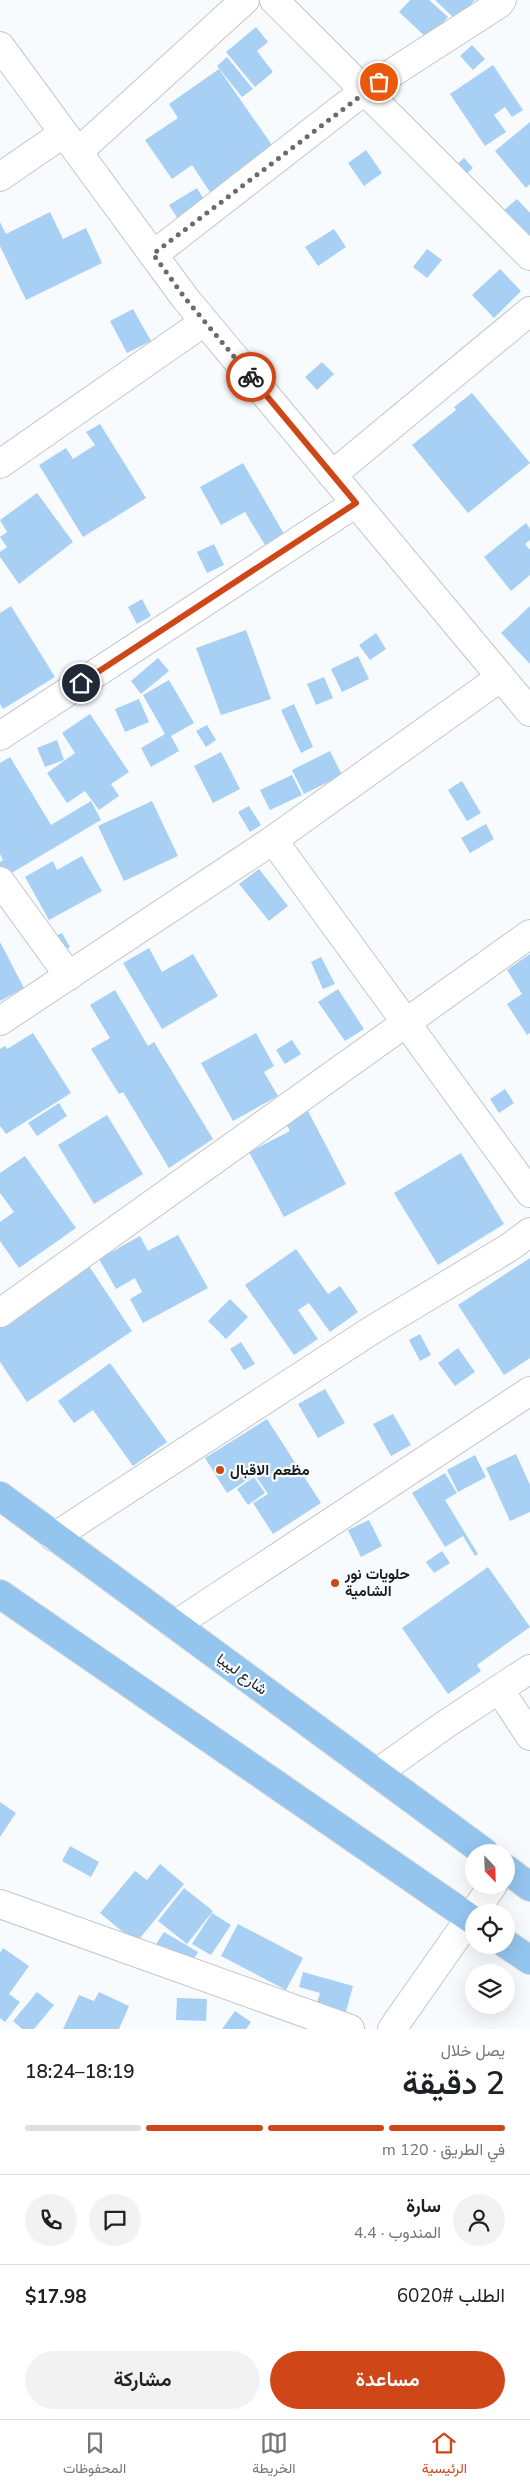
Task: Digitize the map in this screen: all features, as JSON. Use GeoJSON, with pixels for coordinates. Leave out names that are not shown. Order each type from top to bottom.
{"type":"FeatureCollection","features":[{"type":"Feature","properties":{"kind":"main road","name":"شارع ليبيا"},"geometry":{"type":"LineString","coordinates":[[0,1496],[473,1844]]}},
{"type":"Feature","properties":{"kind":"main road"},"geometry":{"type":"LineString","coordinates":[[0,1594],[465,1916]]}},
{"type":"Feature","properties":{"kind":"main road"},"geometry":{"type":"LineString","coordinates":[[515,1876],[530,1887]]}},
{"type":"Feature","properties":{"kind":"main road"},"geometry":{"type":"LineString","coordinates":[[515,1950],[530,1960]]}},
{"type":"Feature","properties":{"kind":"street"},"geometry":{"type":"LineString","coordinates":[[0,177],[71,142],[245,0]]}},
{"type":"Feature","properties":{"kind":"street"},"geometry":{"type":"LineString","coordinates":[[274,0],[530,256]]}},
{"type":"Feature","properties":{"kind":"street"},"geometry":{"type":"LineString","coordinates":[[153,254],[364,91],[499,4],[502,0]]}},
{"type":"Feature","properties":{"kind":"street"},"geometry":{"type":"LineString","coordinates":[[0,46],[204,322],[530,712]]}},
{"type":"Feature","properties":{"kind":"street"},"geometry":{"type":"LineString","coordinates":[[332,475],[530,311]]}},
{"type":"Feature","properties":{"kind":"street"},"geometry":{"type":"LineString","coordinates":[[0,464],[204,322]]}},
{"type":"Feature","properties":{"kind":"street"},"geometry":{"type":"LineString","coordinates":[[0,736],[356,503]]}},
{"type":"Feature","properties":{"kind":"street"},"geometry":{"type":"LineString","coordinates":[[0,1021],[273,840],[501,677]]}},
{"type":"Feature","properties":{"kind":"street"},"geometry":{"type":"LineString","coordinates":[[273,840],[530,1193]]}},
{"type":"Feature","properties":{"kind":"street"},"geometry":{"type":"LineString","coordinates":[[0,881],[69,976]]}},
{"type":"Feature","properties":{"kind":"street"},"geometry":{"type":"LineString","coordinates":[[0,1313],[530,934]]}},
{"type":"Feature","properties":{"kind":"street"},"geometry":{"type":"LineString","coordinates":[[54,1537],[372,1330],[530,1232]]}},
{"type":"Feature","properties":{"kind":"street"},"geometry":{"type":"LineString","coordinates":[[175,1625],[530,1391]]}},
{"type":"Feature","properties":{"kind":"street"},"geometry":{"type":"LineString","coordinates":[[377,1773],[530,1669]]}},
{"type":"Feature","properties":{"kind":"street"},"geometry":{"type":"LineString","coordinates":[[500,1689],[530,1736]]}},
{"type":"Feature","properties":{"kind":"street"},"geometry":{"type":"LineString","coordinates":[[4,1913],[350,2029]]}},
{"type":"Feature","properties":{"kind":"street"},"geometry":{"type":"LineString","coordinates":[[392,2029],[465,1928]]}},
{"type":"Feature","properties":{"kind":"building"},"geometry":{"type":"Polygon","coordinates":[[[410,0],[429,0],[448,17],[428,39],[399,12],[410,0]]]}},
{"type":"Feature","properties":{"kind":"building"},"geometry":{"type":"Polygon","coordinates":[[[435,0],[475,0],[456,20],[435,0]]]}},
{"type":"Feature","properties":{"kind":"building"},"geometry":{"type":"Polygon","coordinates":[[[256,27],[268,42],[257,51],[273,72],[255,87],[226,52],[256,27]]]}},
{"type":"Feature","properties":{"kind":"building"},"geometry":{"type":"Polygon","coordinates":[[[472,45],[485,59],[473,70],[460,56],[472,45]]]}},
{"type":"Feature","properties":{"kind":"building"},"geometry":{"type":"Polygon","coordinates":[[[227,57],[253,89],[242,97],[217,66],[227,57]]]}},
{"type":"Feature","properties":{"kind":"building"},"geometry":{"type":"Polygon","coordinates":[[[493,65],[523,110],[512,117],[505,107],[494,115],[506,132],[485,146],[450,94],[493,65]]]}},
{"type":"Feature","properties":{"kind":"building"},"geometry":{"type":"Polygon","coordinates":[[[219,69],[276,151],[212,195],[192,165],[172,179],[145,140],[178,118],[169,104],[219,69]]]}},
{"type":"Feature","properties":{"kind":"building"},"geometry":{"type":"Polygon","coordinates":[[[530,122],[530,184],[526,188],[495,151],[530,122]]]}},
{"type":"Feature","properties":{"kind":"building"},"geometry":{"type":"Polygon","coordinates":[[[366,150],[382,173],[364,186],[348,163],[366,150]]]}},
{"type":"Feature","properties":{"kind":"building"},"geometry":{"type":"Polygon","coordinates":[[[464,158],[473,168],[454,185],[445,175],[464,158]]]}},
{"type":"Feature","properties":{"kind":"building"},"geometry":{"type":"Polygon","coordinates":[[[197,188],[206,203],[178,219],[169,205],[197,188]]]}},
{"type":"Feature","properties":{"kind":"building"},"geometry":{"type":"Polygon","coordinates":[[[517,199],[530,213],[530,238],[502,212],[517,199]]]}},
{"type":"Feature","properties":{"kind":"building"},"geometry":{"type":"Polygon","coordinates":[[[50,212],[63,239],[86,228],[102,263],[26,300],[0,246],[0,222],[6,234],[50,212]]]}},
{"type":"Feature","properties":{"kind":"building"},"geometry":{"type":"Polygon","coordinates":[[[334,229],[346,247],[318,266],[305,247],[334,229]]]}},
{"type":"Feature","properties":{"kind":"building"},"geometry":{"type":"Polygon","coordinates":[[[427,249],[442,260],[427,278],[413,267],[427,249]]]}},
{"type":"Feature","properties":{"kind":"building"},"geometry":{"type":"Polygon","coordinates":[[[500,269],[521,291],[494,318],[472,295],[500,269]]]}},
{"type":"Feature","properties":{"kind":"building"},"geometry":{"type":"Polygon","coordinates":[[[133,309],[151,341],[127,353],[110,321],[133,309]]]}},
{"type":"Feature","properties":{"kind":"building"},"geometry":{"type":"Polygon","coordinates":[[[322,362],[334,374],[317,390],[305,377],[322,362]]]}},
{"type":"Feature","properties":{"kind":"building"},"geometry":{"type":"Polygon","coordinates":[[[472,393],[530,463],[468,513],[412,445],[456,410],[454,407],[472,393]]]}},
{"type":"Feature","properties":{"kind":"building"},"geometry":{"type":"Polygon","coordinates":[[[100,424],[146,498],[83,537],[39,465],[66,448],[73,459],[95,445],[86,432],[100,424]]]}},
{"type":"Feature","properties":{"kind":"building"},"geometry":{"type":"Polygon","coordinates":[[[243,463],[284,534],[265,545],[245,512],[221,525],[200,487],[243,463]]]}},
{"type":"Feature","properties":{"kind":"building"},"geometry":{"type":"Polygon","coordinates":[[[37,493],[73,542],[19,584],[0,557],[0,552],[7,547],[0,537],[7,532],[0,520],[37,493]]]}},
{"type":"Feature","properties":{"kind":"building"},"geometry":{"type":"Polygon","coordinates":[[[526,523],[530,529],[530,540],[525,544],[530,550],[530,575],[511,591],[484,557],[526,523]]]}},
{"type":"Feature","properties":{"kind":"building"},"geometry":{"type":"Polygon","coordinates":[[[214,544],[224,565],[207,573],[197,552],[214,544]]]}},
{"type":"Feature","properties":{"kind":"building"},"geometry":{"type":"Polygon","coordinates":[[[142,599],[151,616],[137,624],[128,607],[142,599]]]}},
{"type":"Feature","properties":{"kind":"building"},"geometry":{"type":"Polygon","coordinates":[[[11,606],[55,677],[3,709],[0,704],[0,613],[11,606]]]}},
{"type":"Feature","properties":{"kind":"building"},"geometry":{"type":"Polygon","coordinates":[[[530,606],[530,664],[501,633],[530,606]]]}},
{"type":"Feature","properties":{"kind":"building"},"geometry":{"type":"Polygon","coordinates":[[[246,630],[271,699],[221,715],[196,648],[246,630]]]}},
{"type":"Feature","properties":{"kind":"building"},"geometry":{"type":"Polygon","coordinates":[[[376,633],[386,649],[370,660],[359,645],[376,633]]]}},
{"type":"Feature","properties":{"kind":"building"},"geometry":{"type":"Polygon","coordinates":[[[358,656],[369,679],[342,692],[331,669],[358,656]]]}},
{"type":"Feature","properties":{"kind":"building"},"geometry":{"type":"Polygon","coordinates":[[[158,658],[169,671],[141,694],[131,681],[158,658]]]}},
{"type":"Feature","properties":{"kind":"building"},"geometry":{"type":"Polygon","coordinates":[[[324,677],[333,698],[316,705],[307,684],[324,677]]]}},
{"type":"Feature","properties":{"kind":"building"},"geometry":{"type":"Polygon","coordinates":[[[169,680],[194,723],[171,736],[179,751],[151,767],[141,748],[165,734],[143,695],[169,680]]]}},
{"type":"Feature","properties":{"kind":"building"},"geometry":{"type":"Polygon","coordinates":[[[139,699],[149,722],[125,732],[115,709],[139,699]]]}},
{"type":"Feature","properties":{"kind":"building"},"geometry":{"type":"Polygon","coordinates":[[[294,704],[313,747],[301,753],[281,710],[294,704]]]}},
{"type":"Feature","properties":{"kind":"building"},"geometry":{"type":"Polygon","coordinates":[[[90,714],[129,772],[111,784],[119,796],[99,810],[85,791],[67,803],[47,773],[75,753],[62,733],[90,714]]]}},
{"type":"Feature","properties":{"kind":"building"},"geometry":{"type":"Polygon","coordinates":[[[207,725],[216,740],[206,747],[196,731],[207,725]]]}},
{"type":"Feature","properties":{"kind":"building"},"geometry":{"type":"Polygon","coordinates":[[[57,740],[64,760],[45,767],[37,748],[57,740]]]}},
{"type":"Feature","properties":{"kind":"building"},"geometry":{"type":"Polygon","coordinates":[[[330,751],[342,775],[304,794],[292,770],[330,751]]]}},
{"type":"Feature","properties":{"kind":"building"},"geometry":{"type":"Polygon","coordinates":[[[221,752],[240,789],[213,803],[194,766],[221,752]]]}},
{"type":"Feature","properties":{"kind":"building"},"geometry":{"type":"Polygon","coordinates":[[[10,757],[51,825],[91,801],[101,820],[3,878],[0,873],[0,862],[3,860],[0,854],[0,763],[10,757]]]}},
{"type":"Feature","properties":{"kind":"building"},"geometry":{"type":"Polygon","coordinates":[[[292,775],[302,795],[270,810],[260,790],[292,775]]]}},
{"type":"Feature","properties":{"kind":"building"},"geometry":{"type":"Polygon","coordinates":[[[462,781],[481,813],[467,821],[448,790],[462,781]]]}},
{"type":"Feature","properties":{"kind":"building"},"geometry":{"type":"Polygon","coordinates":[[[152,801],[178,856],[124,881],[98,826],[152,801]]]}},
{"type":"Feature","properties":{"kind":"building"},"geometry":{"type":"Polygon","coordinates":[[[249,806],[261,825],[250,832],[238,812],[249,806]]]}},
{"type":"Feature","properties":{"kind":"building"},"geometry":{"type":"Polygon","coordinates":[[[486,824],[494,839],[470,853],[461,838],[486,824]]]}},
{"type":"Feature","properties":{"kind":"building"},"geometry":{"type":"Polygon","coordinates":[[[82,856],[102,891],[49,920],[25,877],[53,861],[57,870],[82,856]]]}},
{"type":"Feature","properties":{"kind":"building"},"geometry":{"type":"Polygon","coordinates":[[[259,869],[288,906],[269,921],[239,884],[259,869]]]}},
{"type":"Feature","properties":{"kind":"building"},"geometry":{"type":"Polygon","coordinates":[[[62,933],[70,947],[53,956],[46,942],[62,933]]]}},
{"type":"Feature","properties":{"kind":"building"},"geometry":{"type":"Polygon","coordinates":[[[0,942],[24,988],[0,1001],[0,942]]]}},
{"type":"Feature","properties":{"kind":"building"},"geometry":{"type":"Polygon","coordinates":[[[149,948],[162,972],[193,954],[218,996],[162,1029],[123,963],[149,948]]]}},
{"type":"Feature","properties":{"kind":"building"},"geometry":{"type":"Polygon","coordinates":[[[530,954],[530,1033],[527,1035],[507,1004],[522,994],[507,970],[530,954]]]}},
{"type":"Feature","properties":{"kind":"building"},"geometry":{"type":"Polygon","coordinates":[[[321,957],[335,984],[323,989],[311,962],[321,957]]]}},
{"type":"Feature","properties":{"kind":"building"},"geometry":{"type":"Polygon","coordinates":[[[338,989],[364,1029],[345,1041],[318,1002],[338,989]]]}},
{"type":"Feature","properties":{"kind":"building"},"geometry":{"type":"Polygon","coordinates":[[[115,990],[148,1046],[154,1042],[213,1139],[169,1168],[123,1092],[119,1094],[91,1049],[110,1038],[90,1005],[115,990]]]}},
{"type":"Feature","properties":{"kind":"building"},"geometry":{"type":"Polygon","coordinates":[[[33,1033],[71,1093],[6,1134],[0,1126],[0,1049],[5,1046],[7,1049],[33,1033]]]}},
{"type":"Feature","properties":{"kind":"building"},"geometry":{"type":"Polygon","coordinates":[[[256,1033],[274,1066],[264,1072],[278,1096],[233,1121],[201,1063],[256,1033]]]}},
{"type":"Feature","properties":{"kind":"building"},"geometry":{"type":"Polygon","coordinates":[[[292,1040],[301,1054],[285,1064],[276,1050],[292,1040]]]}},
{"type":"Feature","properties":{"kind":"building"},"geometry":{"type":"Polygon","coordinates":[[[505,1089],[514,1103],[499,1113],[490,1099],[505,1089]]]}},
{"type":"Feature","properties":{"kind":"building"},"geometry":{"type":"Polygon","coordinates":[[[59,1103],[67,1116],[37,1136],[28,1123],[59,1103]]]}},
{"type":"Feature","properties":{"kind":"building"},"geometry":{"type":"Polygon","coordinates":[[[308,1111],[346,1184],[284,1217],[249,1152],[290,1131],[285,1122],[308,1111]]]}},
{"type":"Feature","properties":{"kind":"building"},"geometry":{"type":"Polygon","coordinates":[[[107,1115],[143,1174],[94,1204],[58,1145],[107,1115]]]}},
{"type":"Feature","properties":{"kind":"building"},"geometry":{"type":"Polygon","coordinates":[[[461,1153],[504,1224],[438,1265],[394,1193],[461,1153]]]}},
{"type":"Feature","properties":{"kind":"building"},"geometry":{"type":"Polygon","coordinates":[[[25,1156],[76,1228],[19,1268],[0,1241],[0,1222],[14,1212],[0,1193],[0,1173],[25,1156]]]}},
{"type":"Feature","properties":{"kind":"building"},"geometry":{"type":"Polygon","coordinates":[[[178,1235],[208,1288],[143,1323],[130,1299],[142,1292],[135,1278],[116,1289],[99,1259],[140,1236],[148,1251],[178,1235]]]}},
{"type":"Feature","properties":{"kind":"building"},"geometry":{"type":"Polygon","coordinates":[[[296,1249],[328,1294],[340,1286],[358,1312],[330,1332],[309,1303],[298,1310],[318,1339],[294,1355],[245,1285],[296,1249]]]}},
{"type":"Feature","properties":{"kind":"building"},"geometry":{"type":"Polygon","coordinates":[[[530,1258],[530,1358],[504,1375],[458,1305],[530,1258]]]}},
{"type":"Feature","properties":{"kind":"building"},"geometry":{"type":"Polygon","coordinates":[[[87,1263],[132,1331],[27,1402],[0,1362],[0,1321],[87,1263]]]}},
{"type":"Feature","properties":{"kind":"building"},"geometry":{"type":"Polygon","coordinates":[[[230,1299],[248,1317],[226,1339],[208,1321],[230,1299]]]}},
{"type":"Feature","properties":{"kind":"building"},"geometry":{"type":"Polygon","coordinates":[[[420,1334],[431,1355],[420,1361],[409,1340],[420,1334]]]}},
{"type":"Feature","properties":{"kind":"building"},"geometry":{"type":"Polygon","coordinates":[[[241,1342],[255,1364],[244,1370],[230,1349],[241,1342]]]}},
{"type":"Feature","properties":{"kind":"building"},"geometry":{"type":"Polygon","coordinates":[[[458,1348],[475,1372],[455,1386],[438,1363],[458,1348]]]}},
{"type":"Feature","properties":{"kind":"building"},"geometry":{"type":"Polygon","coordinates":[[[110,1363],[167,1442],[133,1466],[93,1410],[74,1423],[58,1401],[110,1363]]]}},
{"type":"Feature","properties":{"kind":"building"},"geometry":{"type":"Polygon","coordinates":[[[325,1389],[345,1423],[318,1438],[298,1404],[325,1389]]]}},
{"type":"Feature","properties":{"kind":"building"},"geometry":{"type":"Polygon","coordinates":[[[393,1414],[411,1445],[391,1456],[373,1424],[393,1414]]]}},
{"type":"Feature","properties":{"kind":"building"},"geometry":{"type":"Polygon","coordinates":[[[267,1419],[321,1503],[273,1534],[253,1503],[268,1494],[255,1475],[227,1493],[205,1458],[267,1419]]]}},
{"type":"Feature","properties":{"kind":"building"},"geometry":{"type":"Polygon","coordinates":[[[516,1454],[530,1485],[530,1512],[510,1521],[486,1468],[516,1454]]]}},
{"type":"Feature","properties":{"kind":"building"},"geometry":{"type":"Polygon","coordinates":[[[475,1455],[486,1477],[458,1492],[447,1470],[475,1455]]]}},
{"type":"Feature","properties":{"kind":"building"},"geometry":{"type":"Polygon","coordinates":[[[445,1473],[457,1493],[445,1500],[478,1554],[475,1556],[463,1536],[445,1547],[412,1493],[445,1473]]]}},
{"type":"Feature","properties":{"kind":"building"},"geometry":{"type":"Polygon","coordinates":[[[254,1477],[265,1493],[248,1505],[237,1489],[254,1477]]]}},
{"type":"Feature","properties":{"kind":"building"},"geometry":{"type":"Polygon","coordinates":[[[369,1520],[382,1546],[361,1557],[348,1530],[369,1520]]]}},
{"type":"Feature","properties":{"kind":"building"},"geometry":{"type":"Polygon","coordinates":[[[442,1551],[450,1563],[434,1573],[426,1562],[442,1551]]]}},
{"type":"Feature","properties":{"kind":"building"},"geometry":{"type":"Polygon","coordinates":[[[488,1567],[530,1627],[477,1665],[481,1671],[448,1694],[402,1628],[488,1567]]]}},
{"type":"Feature","properties":{"kind":"building"},"geometry":{"type":"Polygon","coordinates":[[[0,1802],[16,1813],[0,1837],[0,1802]]]}},
{"type":"Feature","properties":{"kind":"building"},"geometry":{"type":"Polygon","coordinates":[[[70,1846],[99,1862],[91,1877],[62,1861],[70,1846]]]}},
{"type":"Feature","properties":{"kind":"building"},"geometry":{"type":"Polygon","coordinates":[[[160,1864],[184,1884],[136,1943],[100,1913],[135,1871],[147,1880],[160,1864]]]}},
{"type":"Feature","properties":{"kind":"building"},"geometry":{"type":"Polygon","coordinates":[[[184,1888],[213,1911],[187,1944],[158,1921],[184,1888]]]}},
{"type":"Feature","properties":{"kind":"building"},"geometry":{"type":"Polygon","coordinates":[[[212,1913],[231,1925],[211,1955],[192,1944],[212,1913]]]}},
{"type":"Feature","properties":{"kind":"building"},"geometry":{"type":"Polygon","coordinates":[[[238,1924],[303,1958],[286,1990],[221,1956],[238,1924]]]}},
{"type":"Feature","properties":{"kind":"building"},"geometry":{"type":"Polygon","coordinates":[[[164,1932],[198,1952],[185,1973],[151,1952],[164,1932]]]}},
{"type":"Feature","properties":{"kind":"building"},"geometry":{"type":"Polygon","coordinates":[[[3,1948],[29,1966],[9,1994],[20,2002],[5,2022],[0,2018],[0,1953],[3,1948]]]}},
{"type":"Feature","properties":{"kind":"building"},"geometry":{"type":"Polygon","coordinates":[[[303,1972],[353,1986],[345,2015],[316,2006],[320,1993],[299,1987],[303,1972]]]}},
{"type":"Feature","properties":{"kind":"building"},"geometry":{"type":"Polygon","coordinates":[[[37,1992],[54,2005],[34,2029],[22,2029],[13,2021],[37,1992]]]}},
{"type":"Feature","properties":{"kind":"building"},"geometry":{"type":"Polygon","coordinates":[[[99,1992],[129,2006],[119,2029],[63,2029],[79,1995],[94,2001],[99,1992]]]}},
{"type":"Feature","properties":{"kind":"building"},"geometry":{"type":"Polygon","coordinates":[[[177,1998],[207,1999],[206,2021],[176,2020],[177,1998]]]}},
{"type":"Feature","properties":{"kind":"building"},"geometry":{"type":"Polygon","coordinates":[[[235,2011],[251,2022],[246,2029],[222,2029],[235,2011]]]}},
{"type":"Feature","properties":{"kind":"way so far"},"geometry":{"type":"LineString","coordinates":[[251,377],[185,298],[153,254],[364,91],[379,82]]}},
{"type":"Feature","properties":{"kind":"place","name":"مظعم الاقبال"},"geometry":{"type":"Point","coordinates":[220,1470]}},
{"type":"Feature","properties":{"kind":"place","name":"حلويات نور الشامية"},"geometry":{"type":"Point","coordinates":[335,1583]}},
{"type":"Feature","properties":{"kind":"route"},"geometry":{"type":"LineString","coordinates":[[81,683],[356,503],[251,377]]}}]}
